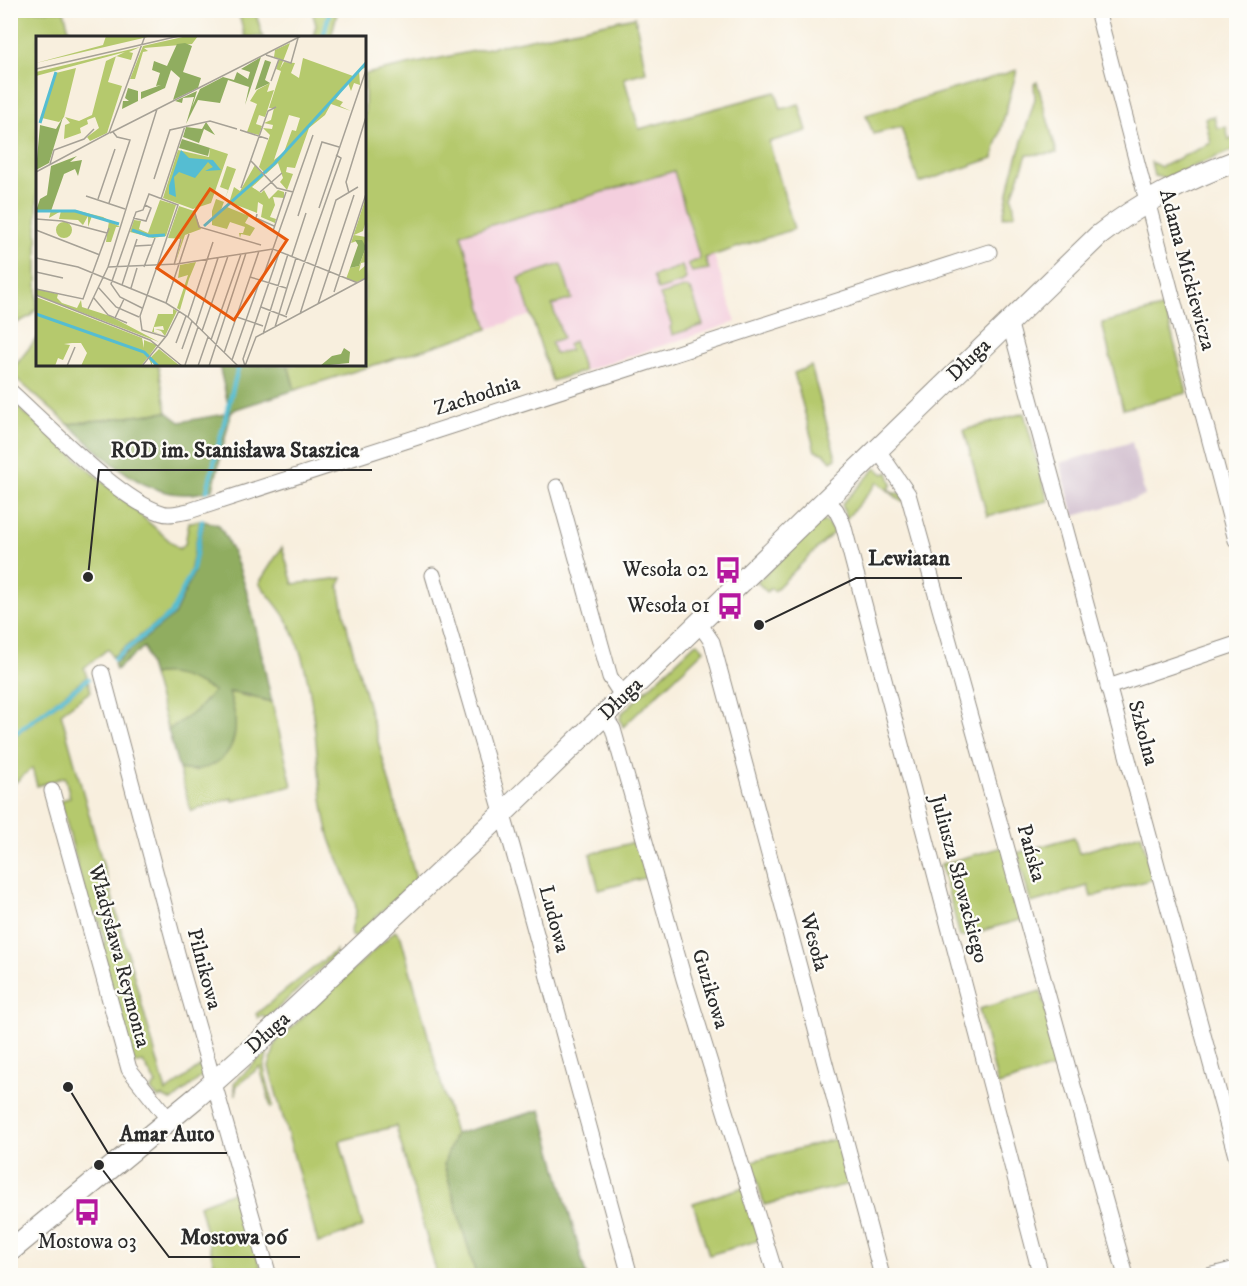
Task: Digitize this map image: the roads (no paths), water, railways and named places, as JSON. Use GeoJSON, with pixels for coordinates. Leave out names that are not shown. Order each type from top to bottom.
{"type":"FeatureCollection","features":[{"type":"Feature","properties":{"kind":"street","name":"Adama Mickiewicza"},"geometry":{"type":"LineString","coordinates":[[1097,10],[1236,540]]}},
{"type":"Feature","properties":{"kind":"street","name":"Długa"},"geometry":{"type":"LineString","coordinates":[[10,1251],[214,1081],[501,814],[1098,236],[1146,201],[1200,174],[1236,161]]}},
{"type":"Feature","properties":{"kind":"street","name":"Zachodnia"},"geometry":{"type":"LineString","coordinates":[[10,392],[119,489],[143,506],[165,514],[189,511],[989,252]]}},
{"type":"Feature","properties":{"kind":"street","name":"Szkolna"},"geometry":{"type":"LineString","coordinates":[[1010,321],[1236,1156]]}},
{"type":"Feature","properties":{"kind":"street","name":"Pańska"},"geometry":{"type":"LineString","coordinates":[[877,449],[908,494],[1126,1275]]}},
{"type":"Feature","properties":{"kind":"street"},"geometry":{"type":"LineString","coordinates":[[557,487],[610,677],[623,697]]}},
{"type":"Feature","properties":{"kind":"street","name":"Juliusza Słowackiego"},"geometry":{"type":"LineString","coordinates":[[826,499],[836,510],[843,524],[1041,1275]]}},
{"type":"Feature","properties":{"kind":"street","name":"Ludowa"},"geometry":{"type":"LineString","coordinates":[[433,575],[512,846],[630,1275]]}},
{"type":"Feature","properties":{"kind":"street","name":"Wesoła"},"geometry":{"type":"LineString","coordinates":[[699,623],[712,642],[882,1275]]}},
{"type":"Feature","properties":{"kind":"street"},"geometry":{"type":"LineString","coordinates":[[1108,687],[1236,644]]}},
{"type":"Feature","properties":{"kind":"street","name":"Pilnikowa"},"geometry":{"type":"LineString","coordinates":[[102,673],[269,1275]]}},
{"type":"Feature","properties":{"kind":"street","name":"Guzikowa"},"geometry":{"type":"LineString","coordinates":[[604,715],[613,729],[684,979],[776,1275]]}},
{"type":"Feature","properties":{"kind":"street","name":"Władysława Reymonta"},"geometry":{"type":"LineString","coordinates":[[52,791],[129,1069],[170,1120]]}},
{"type":"Feature","properties":{"kind":"street"},"geometry":{"type":"LineString","coordinates":[[1208,1275],[1236,1269]]}},
{"type":"Feature","properties":{"kind":"waterway"},"geometry":{"type":"LineString","coordinates":[[324,36],[330,10]]}},
{"type":"Feature","properties":{"kind":"waterway"},"geometry":{"type":"LineString","coordinates":[[207,491],[238,366]]}},
{"type":"Feature","properties":{"kind":"waterway"},"geometry":{"type":"LineString","coordinates":[[114,659],[171,614],[193,569],[202,521]]}},
{"type":"Feature","properties":{"kind":"waterway"},"geometry":{"type":"LineString","coordinates":[[10,737],[88,679]]}},
{"type":"Feature","properties":{"kind":"place","name":"Wesoła 02"},"geometry":{"type":"Point","coordinates":[728,570]}},
{"type":"Feature","properties":{"kind":"place","name":"ROD im. Stanisława Staszica"},"geometry":{"type":"Point","coordinates":[88,577]}},
{"type":"Feature","properties":{"kind":"place","name":"Wesoła 01"},"geometry":{"type":"Point","coordinates":[730,606]}},
{"type":"Feature","properties":{"kind":"place","name":"Lewiatan"},"geometry":{"type":"Point","coordinates":[759,625]}},
{"type":"Feature","properties":{"kind":"place","name":"Amar Auto"},"geometry":{"type":"Point","coordinates":[68,1087]}},
{"type":"Feature","properties":{"kind":"place","name":"Mostowa 06"},"geometry":{"type":"Point","coordinates":[99,1165]}},
{"type":"Feature","properties":{"kind":"place","name":"Mostowa 03"},"geometry":{"type":"Point","coordinates":[87,1212]}}]}
